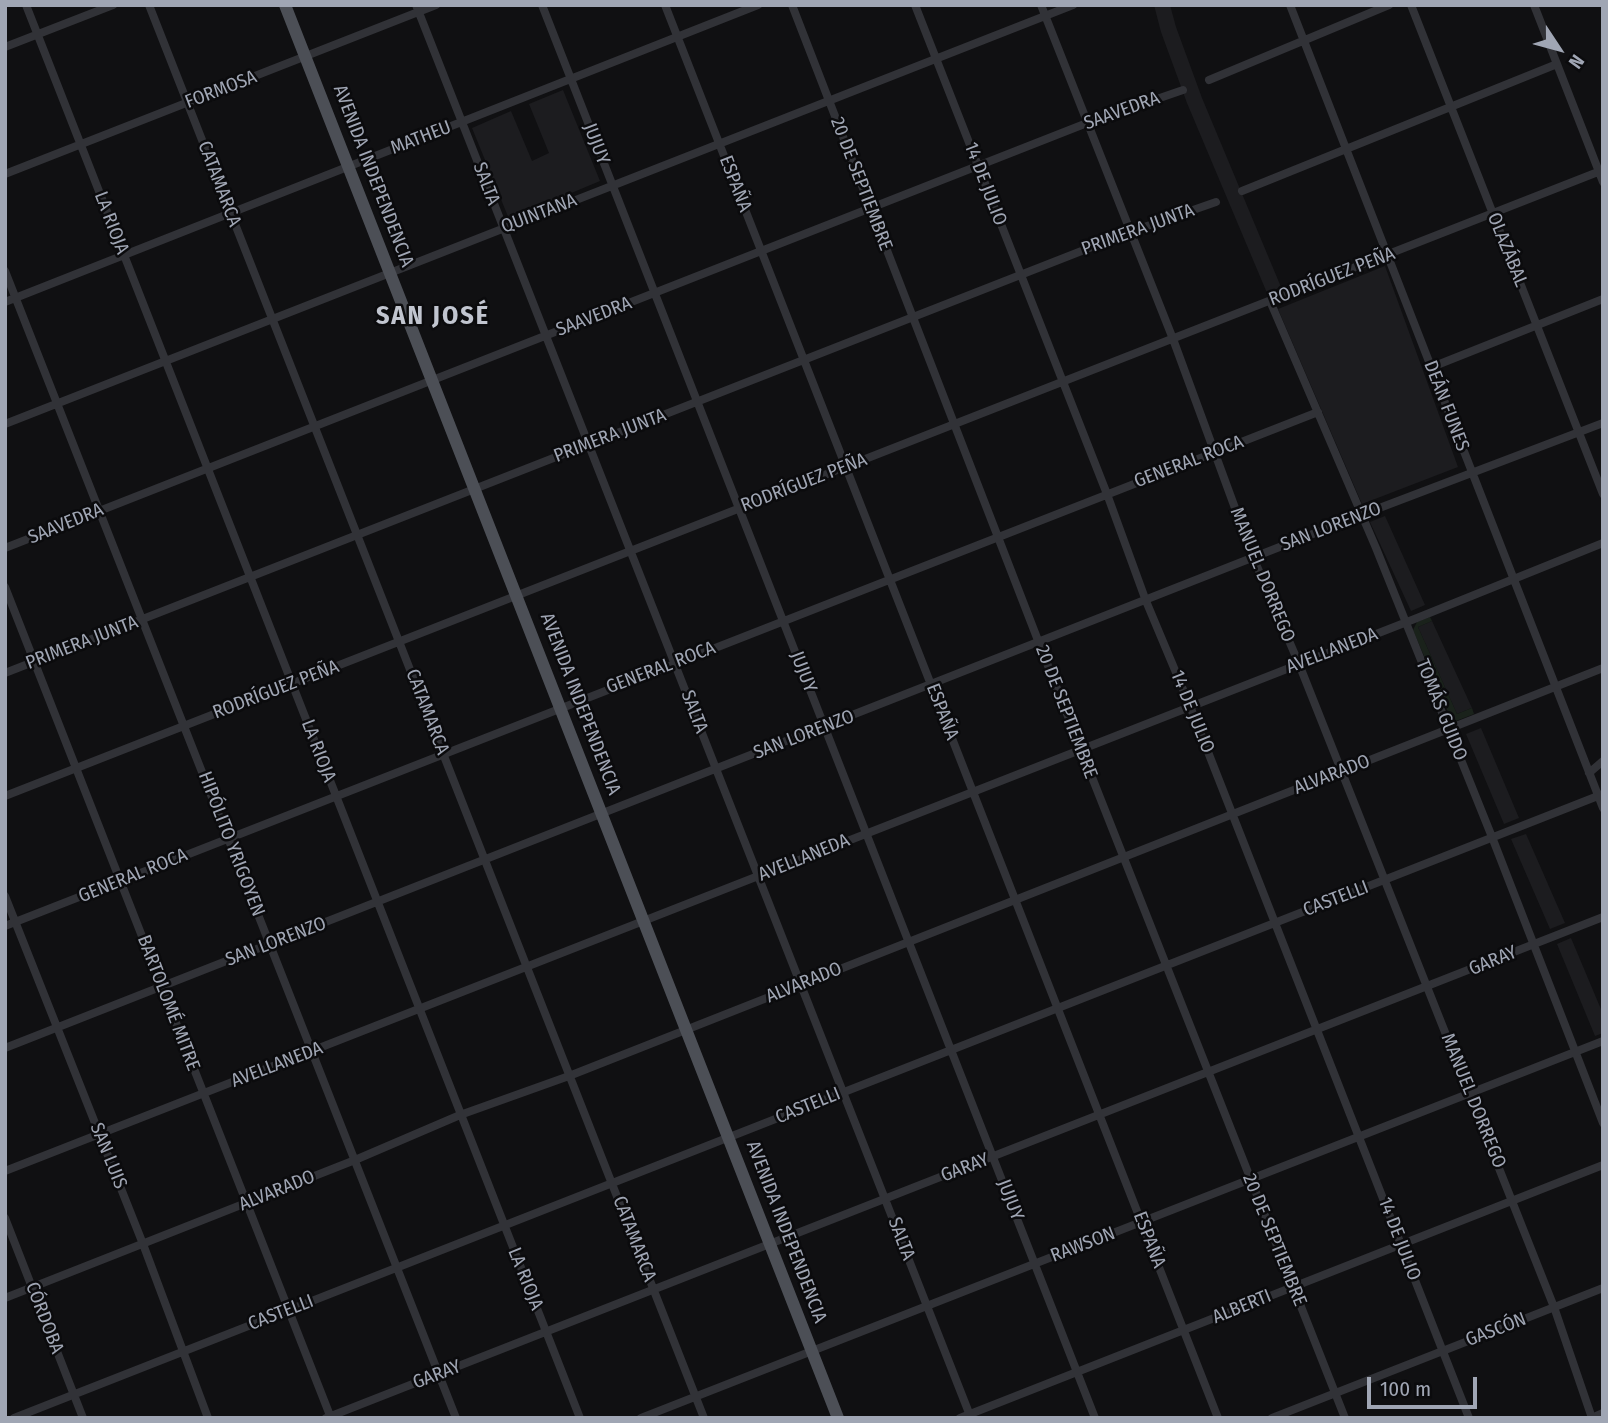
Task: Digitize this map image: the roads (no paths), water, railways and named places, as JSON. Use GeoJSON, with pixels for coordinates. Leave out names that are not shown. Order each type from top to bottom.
{"type":"FeatureCollection","features":[{"type":"Feature","properties":{"kind":"main road","name":"AVENIDA INDEPENDENCIA"},"geometry":{"type":"LineString","coordinates":[[285,5],[838,1418]]}},
{"type":"Feature","properties":{"kind":"street","name":"LA RIOJA"},"geometry":{"type":"LineString","coordinates":[[26,5],[580,1418]]}},
{"type":"Feature","properties":{"kind":"street"},"geometry":{"type":"LineString","coordinates":[[5,47],[113,5]]}},
{"type":"Feature","properties":{"kind":"street","name":"CATAMARCA"},"geometry":{"type":"LineString","coordinates":[[149,5],[704,1418]]}},
{"type":"Feature","properties":{"kind":"street","name":"FORMOSA"},"geometry":{"type":"LineString","coordinates":[[5,174],[305,57],[417,9],[436,5]]}},
{"type":"Feature","properties":{"kind":"street","name":"JUJUY"},"geometry":{"type":"LineString","coordinates":[[542,5],[1095,1418]]}},
{"type":"Feature","properties":{"kind":"street","name":"ESPAÑA"},"geometry":{"type":"LineString","coordinates":[[666,5],[1218,1418]]}},
{"type":"Feature","properties":{"kind":"street","name":"MATHEU"},"geometry":{"type":"LineString","coordinates":[[5,302],[758,5]]}},
{"type":"Feature","properties":{"kind":"street","name":"20 DE SEPTIEMBRE"},"geometry":{"type":"LineString","coordinates":[[792,5],[1039,643],[1345,1418]]}},
{"type":"Feature","properties":{"kind":"street","name":"14 DE JULIO"},"geometry":{"type":"LineString","coordinates":[[915,5],[1107,494],[1146,601],[1190,706],[1469,1418]]}},
{"type":"Feature","properties":{"kind":"street","name":"MANUEL DORREGO"},"geometry":{"type":"LineString","coordinates":[[1041,5],[1173,339],[1253,557],[1299,664],[1554,1307],[1592,1418]]}},
{"type":"Feature","properties":{"kind":"street","name":"QUINTANA"},"geometry":{"type":"LineString","coordinates":[[5,424],[1073,5]]}},
{"type":"Feature","properties":{"kind":"street","name":"DEÁN FUNES"},"geometry":{"type":"LineString","coordinates":[[1290,5],[1603,808]]}},
{"type":"Feature","properties":{"kind":"street"},"geometry":{"type":"LineString","coordinates":[[1209,80],[1389,5]]}},
{"type":"Feature","properties":{"kind":"street","name":"OLAZÁBAL"},"geometry":{"type":"LineString","coordinates":[[1411,5],[1603,494]]}},
{"type":"Feature","properties":{"kind":"street"},"geometry":{"type":"LineString","coordinates":[[1534,5],[1602,169],[1603,182]]}},
{"type":"Feature","properties":{"kind":"street","name":"SALTA"},"geometry":{"type":"LineString","coordinates":[[417,9],[970,1416]]}},
{"type":"Feature","properties":{"kind":"street"},"geometry":{"type":"LineString","coordinates":[[1242,191],[1557,64]]}},
{"type":"Feature","properties":{"kind":"street","name":"SAAVEDRA"},"geometry":{"type":"LineString","coordinates":[[5,548],[1087,123],[1183,90]]}},
{"type":"Feature","properties":{"kind":"street","name":"RODRÍGUEZ PEÑA"},"geometry":{"type":"LineString","coordinates":[[5,796],[1602,169]]}},
{"type":"Feature","properties":{"kind":"street","name":"PRIMERA JUNTA"},"geometry":{"type":"LineString","coordinates":[[5,673],[1130,232],[1216,202]]}},
{"type":"Feature","properties":{"kind":"street","name":"HIPÓLITO YRIGOYEN"},"geometry":{"type":"LineString","coordinates":[[5,271],[456,1418]]}},
{"type":"Feature","properties":{"kind":"street"},"geometry":{"type":"LineString","coordinates":[[1432,367],[1603,299]]}},
{"type":"Feature","properties":{"kind":"street","name":"TOMÁS GUIDO"},"geometry":{"type":"LineString","coordinates":[[1270,301],[1406,622],[1603,1123]]}},
{"type":"Feature","properties":{"kind":"street","name":"GENERAL ROCA"},"geometry":{"type":"LineString","coordinates":[[5,926],[1318,412]]}},
{"type":"Feature","properties":{"kind":"street","name":"SAN LORENZO"},"geometry":{"type":"LineString","coordinates":[[5,1048],[1253,557],[1603,423]]}},
{"type":"Feature","properties":{"kind":"street","name":"AVELLANEDA"},"geometry":{"type":"LineString","coordinates":[[5,1171],[1603,543]]}},
{"type":"Feature","properties":{"kind":"street","name":"BARTOLOMÉ MITRE"},"geometry":{"type":"LineString","coordinates":[[5,587],[329,1417]]}},
{"type":"Feature","properties":{"kind":"street","name":"ALVARADO"},"geometry":{"type":"LineString","coordinates":[[5,1298],[355,1160],[460,1115],[569,1076],[1603,668]]}},
{"type":"Feature","properties":{"kind":"street"},"geometry":{"type":"LineString","coordinates":[[1589,773],[1603,761]]}},
{"type":"Feature","properties":{"kind":"street","name":"CASTELLI"},"geometry":{"type":"LineString","coordinates":[[14,1418],[1600,795]]}},
{"type":"Feature","properties":{"kind":"street","name":"SAN LUIS"},"geometry":{"type":"LineString","coordinates":[[5,896],[143,1244],[208,1418]]}},
{"type":"Feature","properties":{"kind":"street","name":"GARAY"},"geometry":{"type":"LineString","coordinates":[[329,1417],[1603,917]]}},
{"type":"Feature","properties":{"kind":"street","name":"RAWSON"},"geometry":{"type":"LineString","coordinates":[[641,1418],[1603,1041]]}},
{"type":"Feature","properties":{"kind":"street","name":"ALBERTI"},"geometry":{"type":"LineString","coordinates":[[960,1418],[1603,1165]]}},
{"type":"Feature","properties":{"kind":"street","name":"CÓRDOBA"},"geometry":{"type":"LineString","coordinates":[[5,1218],[83,1418]]}},
{"type":"Feature","properties":{"kind":"street","name":"GASCÓN"},"geometry":{"type":"LineString","coordinates":[[1272,1418],[1603,1288]]}},
{"type":"Feature","properties":{"kind":"street"},"geometry":{"type":"LineString","coordinates":[[1592,1418],[1603,1413]]}},
{"type":"Feature","properties":{"kind":"district","name":"SAN JOSÉ"},"geometry":{"type":"Point","coordinates":[433,317]}}]}
